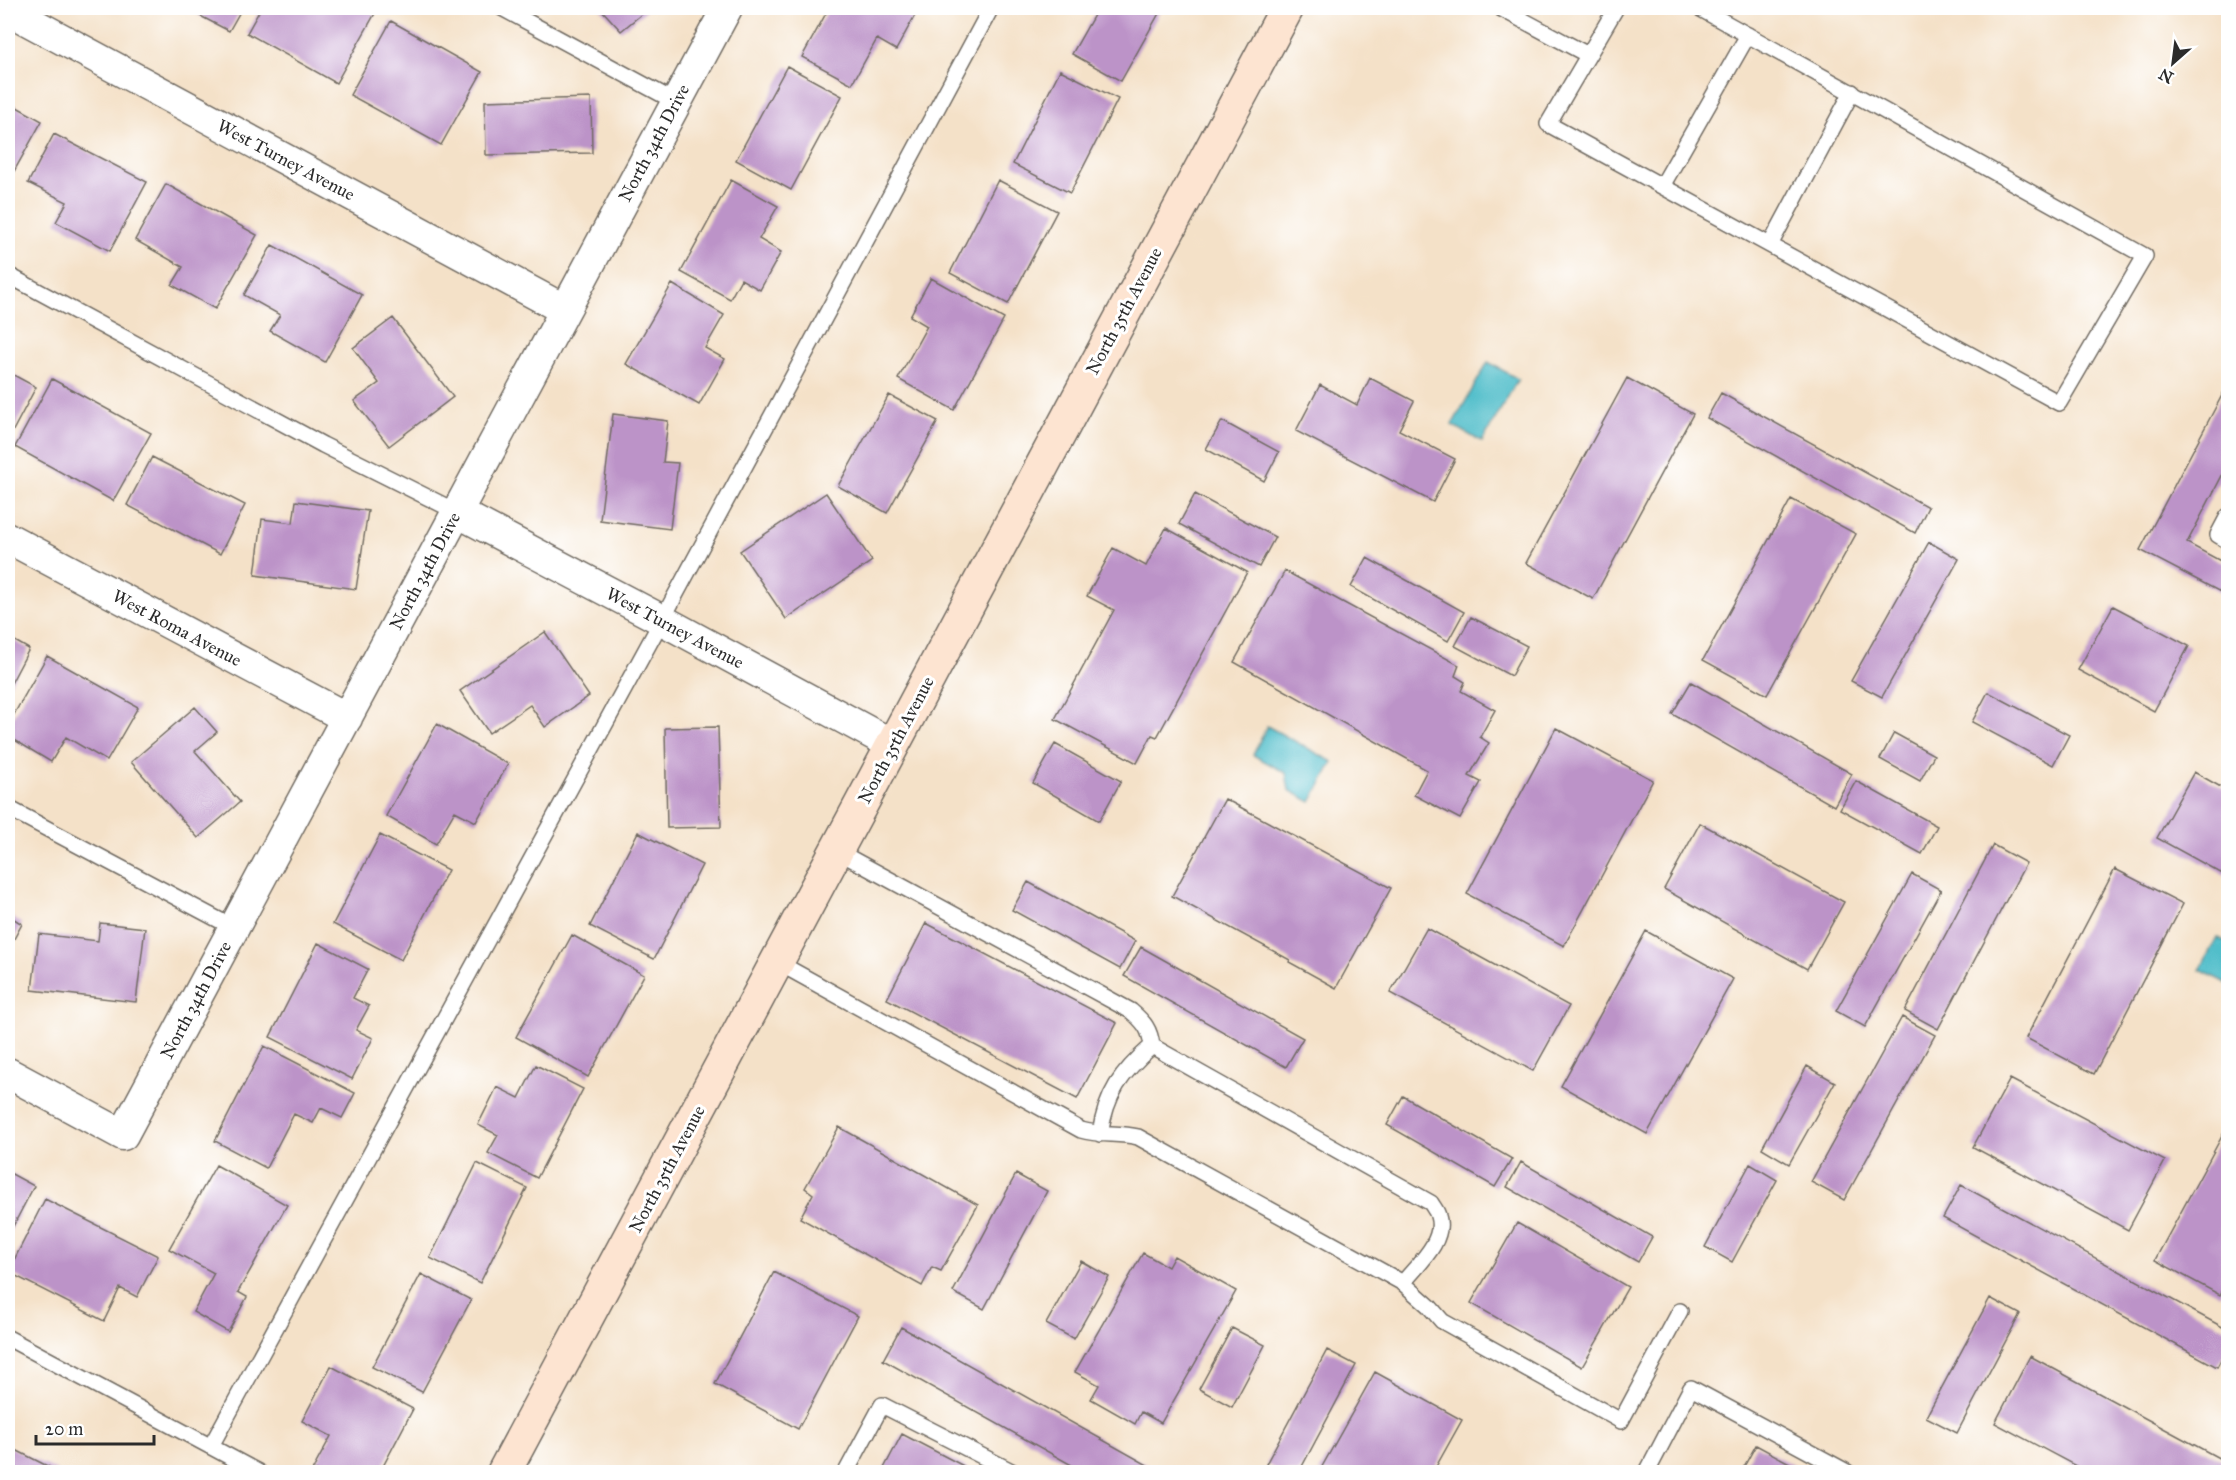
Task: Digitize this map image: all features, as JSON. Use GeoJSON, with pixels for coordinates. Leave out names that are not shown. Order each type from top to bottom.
{"type":"FeatureCollection","features":[{"type":"Feature","properties":{"kind":"main road","name":"North 35th Avenue"},"geometry":{"type":"LineString","coordinates":[[512,1470],[777,962],[1287,8]]}},
{"type":"Feature","properties":{"kind":"street","name":"North 34th Drive"},"geometry":{"type":"LineString","coordinates":[[8,1073],[123,1135],[727,8]]}},
{"type":"Feature","properties":{"kind":"street","name":"West Turney Avenue"},"geometry":{"type":"LineString","coordinates":[[8,10],[565,310]]}},
{"type":"Feature","properties":{"kind":"street","name":"West Turney Avenue"},"geometry":{"type":"LineString","coordinates":[[457,513],[662,620],[893,745]]}},
{"type":"Feature","properties":{"kind":"street","name":"West Roma Avenue"},"geometry":{"type":"LineString","coordinates":[[8,538],[347,718]]}},
{"type":"Feature","properties":{"kind":"lane"},"geometry":{"type":"LineString","coordinates":[[502,8],[676,102]]}},
{"type":"Feature","properties":{"kind":"lane"},"geometry":{"type":"LineString","coordinates":[[211,1446],[662,620],[991,8]]}},
{"type":"Feature","properties":{"kind":"lane"},"geometry":{"type":"LineString","coordinates":[[1500,8],[1588,55]]}},
{"type":"Feature","properties":{"kind":"lane"},"geometry":{"type":"LineString","coordinates":[[1616,8],[1548,124],[2059,403],[2145,256],[1699,8]]}},
{"type":"Feature","properties":{"kind":"lane"},"geometry":{"type":"LineString","coordinates":[[1662,186],[1748,35]]}},
{"type":"Feature","properties":{"kind":"lane"},"geometry":{"type":"LineString","coordinates":[[1770,245],[1852,92]]}},
{"type":"Feature","properties":{"kind":"lane"},"geometry":{"type":"LineString","coordinates":[[8,276],[323,446],[457,513]]}},
{"type":"Feature","properties":{"kind":"lane"},"geometry":{"type":"LineString","coordinates":[[2229,516],[2218,535],[2229,541]]}},
{"type":"Feature","properties":{"kind":"lane"},"geometry":{"type":"LineString","coordinates":[[8,808],[234,928]]}},
{"type":"Feature","properties":{"kind":"lane"},"geometry":{"type":"LineString","coordinates":[[837,851],[1131,1011],[1145,1023],[1152,1046]]}},
{"type":"Feature","properties":{"kind":"lane"},"geometry":{"type":"LineString","coordinates":[[777,962],[1081,1130],[1138,1137],[1403,1283],[1429,1306],[1442,1322],[1620,1421],[1680,1311]]}},
{"type":"Feature","properties":{"kind":"lane"},"geometry":{"type":"LineString","coordinates":[[1100,1134],[1103,1111],[1111,1091],[1123,1074],[1152,1046]]}},
{"type":"Feature","properties":{"kind":"lane"},"geometry":{"type":"LineString","coordinates":[[1152,1046],[1431,1203],[1438,1217],[1439,1230],[1436,1242],[1403,1283]]}},
{"type":"Feature","properties":{"kind":"lane"},"geometry":{"type":"LineString","coordinates":[[8,1338],[258,1473]]}},
{"type":"Feature","properties":{"kind":"lane"},"geometry":{"type":"LineString","coordinates":[[1647,1473],[1691,1388],[1847,1473]]}},
{"type":"Feature","properties":{"kind":"lane"},"geometry":{"type":"LineString","coordinates":[[846,1473],[882,1405],[1013,1473]]}},
{"type":"Feature","properties":{"kind":"water"},"geometry":{"type":"Polygon","coordinates":[[[1488,362],[1518,379],[1482,442],[1452,425],[1488,362]]]}},
{"type":"Feature","properties":{"kind":"water"},"geometry":{"type":"Polygon","coordinates":[[[1267,726],[1333,762],[1311,802],[1289,790],[1286,773],[1253,755],[1267,726]]]}},
{"type":"Feature","properties":{"kind":"water"},"geometry":{"type":"Polygon","coordinates":[[[2217,937],[2228,943],[2228,984],[2200,970],[2217,937]]]}},
{"type":"Feature","properties":{"kind":"building"},"geometry":{"type":"Polygon","coordinates":[[[185,8],[242,8],[229,31],[185,8]]]}},
{"type":"Feature","properties":{"kind":"building"},"geometry":{"type":"Polygon","coordinates":[[[261,8],[378,8],[336,83],[247,33],[261,8]]]}},
{"type":"Feature","properties":{"kind":"building"},"geometry":{"type":"Polygon","coordinates":[[[600,8],[649,8],[621,31],[600,8]]]}},
{"type":"Feature","properties":{"kind":"building"},"geometry":{"type":"Polygon","coordinates":[[[829,8],[919,8],[896,50],[877,39],[852,84],[802,57],[829,8]]]}},
{"type":"Feature","properties":{"kind":"building"},"geometry":{"type":"Polygon","coordinates":[[[1098,8],[1162,8],[1121,81],[1072,54],[1098,8]]]}},
{"type":"Feature","properties":{"kind":"building"},"geometry":{"type":"Polygon","coordinates":[[[391,21],[482,72],[441,145],[350,95],[391,21]]]}},
{"type":"Feature","properties":{"kind":"building"},"geometry":{"type":"Polygon","coordinates":[[[787,66],[842,96],[791,190],[736,160],[787,66]]]}},
{"type":"Feature","properties":{"kind":"building"},"geometry":{"type":"Polygon","coordinates":[[[1060,70],[1118,99],[1070,193],[1013,164],[1060,70]]]}},
{"type":"Feature","properties":{"kind":"building"},"geometry":{"type":"Polygon","coordinates":[[[591,98],[592,153],[486,155],[485,101],[591,98]]]}},
{"type":"Feature","properties":{"kind":"building"},"geometry":{"type":"Polygon","coordinates":[[[8,102],[42,121],[8,182],[8,102]]]}},
{"type":"Feature","properties":{"kind":"building"},"geometry":{"type":"Polygon","coordinates":[[[54,134],[147,182],[110,251],[56,222],[67,202],[28,183],[54,134]]]}},
{"type":"Feature","properties":{"kind":"building"},"geometry":{"type":"Polygon","coordinates":[[[731,180],[778,206],[759,239],[781,252],[760,290],[741,279],[730,299],[681,272],[731,180]]]}},
{"type":"Feature","properties":{"kind":"building"},"geometry":{"type":"Polygon","coordinates":[[[998,180],[1057,211],[1008,304],[950,273],[998,180]]]}},
{"type":"Feature","properties":{"kind":"building"},"geometry":{"type":"Polygon","coordinates":[[[166,184],[257,235],[215,309],[172,285],[183,267],[135,240],[166,184]]]}},
{"type":"Feature","properties":{"kind":"building"},"geometry":{"type":"Polygon","coordinates":[[[272,245],[362,295],[325,362],[270,331],[280,315],[244,295],[272,245]]]}},
{"type":"Feature","properties":{"kind":"building"},"geometry":{"type":"Polygon","coordinates":[[[931,278],[1004,319],[954,410],[898,379],[927,326],[910,316],[931,278]]]}},
{"type":"Feature","properties":{"kind":"building"},"geometry":{"type":"Polygon","coordinates":[[[672,284],[724,315],[705,348],[725,359],[699,405],[626,364],[672,284]]]}},
{"type":"Feature","properties":{"kind":"building"},"geometry":{"type":"Polygon","coordinates":[[[393,318],[453,397],[389,446],[354,401],[379,383],[353,348],[393,318]]]}},
{"type":"Feature","properties":{"kind":"building"},"geometry":{"type":"Polygon","coordinates":[[[8,372],[36,387],[8,440],[8,372]]]}},
{"type":"Feature","properties":{"kind":"building"},"geometry":{"type":"Polygon","coordinates":[[[1370,378],[1414,401],[1399,430],[1455,459],[1433,502],[1296,431],[1320,385],[1357,405],[1370,378]]]}},
{"type":"Feature","properties":{"kind":"building"},"geometry":{"type":"Polygon","coordinates":[[[1627,378],[1693,414],[1593,599],[1526,563],[1627,378]]]}},
{"type":"Feature","properties":{"kind":"building"},"geometry":{"type":"Polygon","coordinates":[[[52,379],[151,433],[113,501],[15,447],[52,379]]]}},
{"type":"Feature","properties":{"kind":"building"},"geometry":{"type":"Polygon","coordinates":[[[2228,384],[2228,464],[2187,543],[2228,565],[2228,596],[2140,550],[2228,384]]]}},
{"type":"Feature","properties":{"kind":"building"},"geometry":{"type":"Polygon","coordinates":[[[1721,393],[1928,507],[1915,533],[1707,418],[1721,393]]]}},
{"type":"Feature","properties":{"kind":"building"},"geometry":{"type":"Polygon","coordinates":[[[889,395],[938,421],[887,513],[838,486],[889,395]]]}},
{"type":"Feature","properties":{"kind":"building"},"geometry":{"type":"Polygon","coordinates":[[[613,414],[668,421],[663,462],[678,463],[670,529],[600,520],[613,414]]]}},
{"type":"Feature","properties":{"kind":"building"},"geometry":{"type":"Polygon","coordinates":[[[1222,421],[1279,452],[1264,481],[1206,449],[1222,421]]]}},
{"type":"Feature","properties":{"kind":"building"},"geometry":{"type":"Polygon","coordinates":[[[152,457],[245,505],[220,554],[127,505],[152,457]]]}},
{"type":"Feature","properties":{"kind":"building"},"geometry":{"type":"Polygon","coordinates":[[[826,493],[872,561],[786,619],[740,551],[826,493]]]}},
{"type":"Feature","properties":{"kind":"building"},"geometry":{"type":"Polygon","coordinates":[[[1195,494],[1275,537],[1259,567],[1179,524],[1195,494]]]}},
{"type":"Feature","properties":{"kind":"building"},"geometry":{"type":"Polygon","coordinates":[[[1791,499],[1856,534],[1767,695],[1703,660],[1791,499]]]}},
{"type":"Feature","properties":{"kind":"building"},"geometry":{"type":"Polygon","coordinates":[[[296,501],[368,511],[356,589],[255,575],[262,519],[293,523],[296,501]]]}},
{"type":"Feature","properties":{"kind":"building"},"geometry":{"type":"Polygon","coordinates":[[[1166,528],[1247,572],[1157,737],[1152,735],[1137,763],[1055,719],[1114,610],[1087,596],[1113,548],[1146,566],[1166,528]]]}},
{"type":"Feature","properties":{"kind":"building"},"geometry":{"type":"Polygon","coordinates":[[[1929,542],[1959,559],[1882,697],[1851,681],[1929,542]]]}},
{"type":"Feature","properties":{"kind":"building"},"geometry":{"type":"Polygon","coordinates":[[[1367,558],[1464,612],[1448,641],[1351,587],[1367,558]]]}},
{"type":"Feature","properties":{"kind":"building"},"geometry":{"type":"Polygon","coordinates":[[[1285,571],[1459,665],[1455,676],[1465,682],[1461,691],[1495,710],[1480,737],[1489,743],[1469,776],[1481,782],[1460,819],[1414,795],[1427,770],[1234,662],[1285,571]]]}},
{"type":"Feature","properties":{"kind":"building"},"geometry":{"type":"Polygon","coordinates":[[[2113,606],[2189,646],[2154,711],[2078,670],[2113,606]]]}},
{"type":"Feature","properties":{"kind":"building"},"geometry":{"type":"Polygon","coordinates":[[[1471,617],[1527,646],[1511,676],[1455,646],[1471,617]]]}},
{"type":"Feature","properties":{"kind":"building"},"geometry":{"type":"Polygon","coordinates":[[[545,632],[589,696],[545,727],[530,705],[489,733],[460,691],[545,632]]]}},
{"type":"Feature","properties":{"kind":"building"},"geometry":{"type":"Polygon","coordinates":[[[8,637],[29,649],[8,689],[8,637]]]}},
{"type":"Feature","properties":{"kind":"building"},"geometry":{"type":"Polygon","coordinates":[[[47,656],[138,707],[107,761],[66,737],[51,762],[8,736],[8,725],[47,656]]]}},
{"type":"Feature","properties":{"kind":"building"},"geometry":{"type":"Polygon","coordinates":[[[1691,682],[1852,774],[1834,806],[1672,714],[1691,682]]]}},
{"type":"Feature","properties":{"kind":"building"},"geometry":{"type":"Polygon","coordinates":[[[1988,692],[2069,735],[2053,765],[1972,722],[1988,692]]]}},
{"type":"Feature","properties":{"kind":"building"},"geometry":{"type":"Polygon","coordinates":[[[195,707],[217,732],[195,751],[240,802],[198,838],[131,762],[195,707]]]}},
{"type":"Feature","properties":{"kind":"building"},"geometry":{"type":"Polygon","coordinates":[[[437,724],[508,764],[476,822],[455,811],[436,844],[386,816],[437,724]]]}},
{"type":"Feature","properties":{"kind":"building"},"geometry":{"type":"Polygon","coordinates":[[[718,727],[721,827],[667,828],[665,728],[718,727]]]}},
{"type":"Feature","properties":{"kind":"building"},"geometry":{"type":"Polygon","coordinates":[[[1556,728],[1653,780],[1564,946],[1467,894],[1556,728]]]}},
{"type":"Feature","properties":{"kind":"building"},"geometry":{"type":"Polygon","coordinates":[[[1894,733],[1934,755],[1920,781],[1880,759],[1894,733]]]}},
{"type":"Feature","properties":{"kind":"building"},"geometry":{"type":"Polygon","coordinates":[[[1055,744],[1121,781],[1099,821],[1033,783],[1055,744]]]}},
{"type":"Feature","properties":{"kind":"building"},"geometry":{"type":"Polygon","coordinates":[[[2194,772],[2228,791],[2228,877],[2157,838],[2194,772]]]}},
{"type":"Feature","properties":{"kind":"building"},"geometry":{"type":"Polygon","coordinates":[[[1856,781],[1937,826],[1922,854],[1840,809],[1856,781]]]}},
{"type":"Feature","properties":{"kind":"building"},"geometry":{"type":"Polygon","coordinates":[[[1225,799],[1391,888],[1336,988],[1289,962],[1290,960],[1172,896],[1225,799]]]}},
{"type":"Feature","properties":{"kind":"building"},"geometry":{"type":"Polygon","coordinates":[[[1700,823],[1844,902],[1807,969],[1664,889],[1700,823]]]}},
{"type":"Feature","properties":{"kind":"building"},"geometry":{"type":"Polygon","coordinates":[[[638,832],[702,865],[654,959],[590,926],[638,832]]]}},
{"type":"Feature","properties":{"kind":"building"},"geometry":{"type":"Polygon","coordinates":[[[380,835],[448,870],[401,960],[333,924],[380,835]]]}},
{"type":"Feature","properties":{"kind":"building"},"geometry":{"type":"Polygon","coordinates":[[[1993,845],[2026,863],[1938,1029],[1905,1011],[1993,845]]]}},
{"type":"Feature","properties":{"kind":"building"},"geometry":{"type":"Polygon","coordinates":[[[2115,869],[2183,904],[2094,1074],[2026,1038],[2115,869]]]}},
{"type":"Feature","properties":{"kind":"building"},"geometry":{"type":"Polygon","coordinates":[[[1912,874],[1941,890],[1865,1027],[1836,1011],[1912,874]]]}},
{"type":"Feature","properties":{"kind":"building"},"geometry":{"type":"Polygon","coordinates":[[[1028,882],[1135,941],[1120,969],[1012,910],[1028,882]]]}},
{"type":"Feature","properties":{"kind":"building"},"geometry":{"type":"Polygon","coordinates":[[[8,915],[22,924],[8,950],[8,915]]]}},
{"type":"Feature","properties":{"kind":"building"},"geometry":{"type":"Polygon","coordinates":[[[100,923],[145,928],[136,1002],[32,990],[39,934],[98,941],[100,923]]]}},
{"type":"Feature","properties":{"kind":"building"},"geometry":{"type":"Polygon","coordinates":[[[926,923],[1117,1023],[1077,1099],[887,999],[926,923]]]}},
{"type":"Feature","properties":{"kind":"building"},"geometry":{"type":"Polygon","coordinates":[[[1427,928],[1569,1006],[1533,1071],[1390,993],[1427,928]]]}},
{"type":"Feature","properties":{"kind":"building"},"geometry":{"type":"Polygon","coordinates":[[[1646,931],[1733,979],[1647,1134],[1561,1086],[1646,931]]]}},
{"type":"Feature","properties":{"kind":"building"},"geometry":{"type":"Polygon","coordinates":[[[572,935],[644,975],[588,1077],[516,1037],[572,935]]]}},
{"type":"Feature","properties":{"kind":"building"},"geometry":{"type":"Polygon","coordinates":[[[318,943],[368,969],[353,998],[369,1006],[356,1030],[373,1038],[352,1079],[270,1037],[318,943]]]}},
{"type":"Feature","properties":{"kind":"building"},"geometry":{"type":"Polygon","coordinates":[[[1141,947],[1303,1038],[1286,1067],[1124,976],[1141,947]]]}},
{"type":"Feature","properties":{"kind":"building"},"geometry":{"type":"Polygon","coordinates":[[[1902,1017],[1935,1035],[1844,1200],[1811,1182],[1902,1017]]]}},
{"type":"Feature","properties":{"kind":"building"},"geometry":{"type":"Polygon","coordinates":[[[264,1046],[355,1093],[342,1118],[321,1108],[313,1123],[294,1114],[266,1168],[215,1141],[264,1046]]]}},
{"type":"Feature","properties":{"kind":"building"},"geometry":{"type":"Polygon","coordinates":[[[536,1065],[583,1089],[537,1178],[488,1153],[498,1135],[478,1125],[497,1087],[519,1098],[536,1065]]]}},
{"type":"Feature","properties":{"kind":"building"},"geometry":{"type":"Polygon","coordinates":[[[1807,1066],[1835,1082],[1789,1164],[1762,1148],[1807,1066]]]}},
{"type":"Feature","properties":{"kind":"building"},"geometry":{"type":"Polygon","coordinates":[[[2010,1079],[2165,1161],[2128,1230],[1973,1147],[2010,1079]]]}},
{"type":"Feature","properties":{"kind":"building"},"geometry":{"type":"Polygon","coordinates":[[[1403,1096],[1512,1159],[1495,1187],[1387,1125],[1403,1096]]]}},
{"type":"Feature","properties":{"kind":"building"},"geometry":{"type":"Polygon","coordinates":[[[2228,1125],[2228,1280],[2220,1295],[2155,1260],[2228,1125]]]}},
{"type":"Feature","properties":{"kind":"building"},"geometry":{"type":"Polygon","coordinates":[[[839,1127],[978,1205],[941,1271],[932,1267],[922,1286],[800,1218],[813,1194],[805,1188],[839,1127]]]}},
{"type":"Feature","properties":{"kind":"building"},"geometry":{"type":"Polygon","coordinates":[[[1521,1162],[1652,1237],[1638,1262],[1507,1187],[1521,1162]]]}},
{"type":"Feature","properties":{"kind":"building"},"geometry":{"type":"Polygon","coordinates":[[[477,1163],[527,1188],[480,1283],[430,1258],[477,1163]]]}},
{"type":"Feature","properties":{"kind":"building"},"geometry":{"type":"Polygon","coordinates":[[[1750,1164],[1777,1180],[1732,1262],[1705,1247],[1750,1164]]]}},
{"type":"Feature","properties":{"kind":"building"},"geometry":{"type":"Polygon","coordinates":[[[216,1165],[287,1205],[238,1292],[247,1297],[228,1332],[193,1312],[214,1273],[169,1249],[216,1165]]]}},
{"type":"Feature","properties":{"kind":"building"},"geometry":{"type":"Polygon","coordinates":[[[8,1172],[34,1186],[8,1236],[8,1172]]]}},
{"type":"Feature","properties":{"kind":"building"},"geometry":{"type":"Polygon","coordinates":[[[1016,1174],[1047,1191],[984,1309],[953,1292],[1016,1174]]]}},
{"type":"Feature","properties":{"kind":"building"},"geometry":{"type":"Polygon","coordinates":[[[1961,1185],[2228,1330],[2228,1346],[2217,1367],[1943,1218],[1961,1185]]]}},
{"type":"Feature","properties":{"kind":"building"},"geometry":{"type":"Polygon","coordinates":[[[45,1199],[158,1256],[137,1297],[120,1288],[104,1321],[8,1272],[45,1199]]]}},
{"type":"Feature","properties":{"kind":"building"},"geometry":{"type":"Polygon","coordinates":[[[1517,1223],[1628,1287],[1582,1367],[1471,1303],[1517,1223]]]}},
{"type":"Feature","properties":{"kind":"building"},"geometry":{"type":"Polygon","coordinates":[[[1143,1253],[1168,1267],[1174,1256],[1236,1291],[1161,1423],[1141,1412],[1135,1424],[1091,1399],[1099,1385],[1075,1372],[1143,1253]]]}},
{"type":"Feature","properties":{"kind":"building"},"geometry":{"type":"Polygon","coordinates":[[[1081,1261],[1109,1277],[1074,1339],[1046,1324],[1081,1261]]]}},
{"type":"Feature","properties":{"kind":"building"},"geometry":{"type":"Polygon","coordinates":[[[774,1272],[858,1316],[798,1429],[715,1384],[774,1272]]]}},
{"type":"Feature","properties":{"kind":"building"},"geometry":{"type":"Polygon","coordinates":[[[421,1274],[471,1300],[422,1392],[372,1367],[421,1274]]]}},
{"type":"Feature","properties":{"kind":"building"},"geometry":{"type":"Polygon","coordinates":[[[1990,1298],[2020,1314],[1957,1433],[1926,1417],[1990,1298]]]}},
{"type":"Feature","properties":{"kind":"building"},"geometry":{"type":"Polygon","coordinates":[[[901,1327],[1160,1472],[1084,1472],[883,1360],[901,1327]]]}},
{"type":"Feature","properties":{"kind":"building"},"geometry":{"type":"Polygon","coordinates":[[[1232,1328],[1265,1345],[1232,1407],[1199,1389],[1232,1328]]]}},
{"type":"Feature","properties":{"kind":"building"},"geometry":{"type":"Polygon","coordinates":[[[1327,1350],[1356,1365],[1299,1472],[1281,1472],[1266,1464],[1327,1350]]]}},
{"type":"Feature","properties":{"kind":"building"},"geometry":{"type":"Polygon","coordinates":[[[2030,1356],[2228,1463],[2228,1472],[2087,1472],[1995,1423],[2030,1356]]]}},
{"type":"Feature","properties":{"kind":"building"},"geometry":{"type":"Polygon","coordinates":[[[331,1366],[413,1409],[380,1472],[312,1471],[331,1436],[302,1421],[331,1366]]]}},
{"type":"Feature","properties":{"kind":"building"},"geometry":{"type":"Polygon","coordinates":[[[1375,1372],[1462,1420],[1433,1472],[1319,1472],[1375,1372]]]}},
{"type":"Feature","properties":{"kind":"building"},"geometry":{"type":"Polygon","coordinates":[[[902,1434],[975,1472],[882,1472],[902,1434]]]}},
{"type":"Feature","properties":{"kind":"building"},"geometry":{"type":"Polygon","coordinates":[[[1756,1445],[1806,1472],[1741,1472],[1756,1445]]]}},
{"type":"Feature","properties":{"kind":"building"},"geometry":{"type":"Polygon","coordinates":[[[8,1446],[59,1472],[8,1472],[8,1446]]]}}]}
